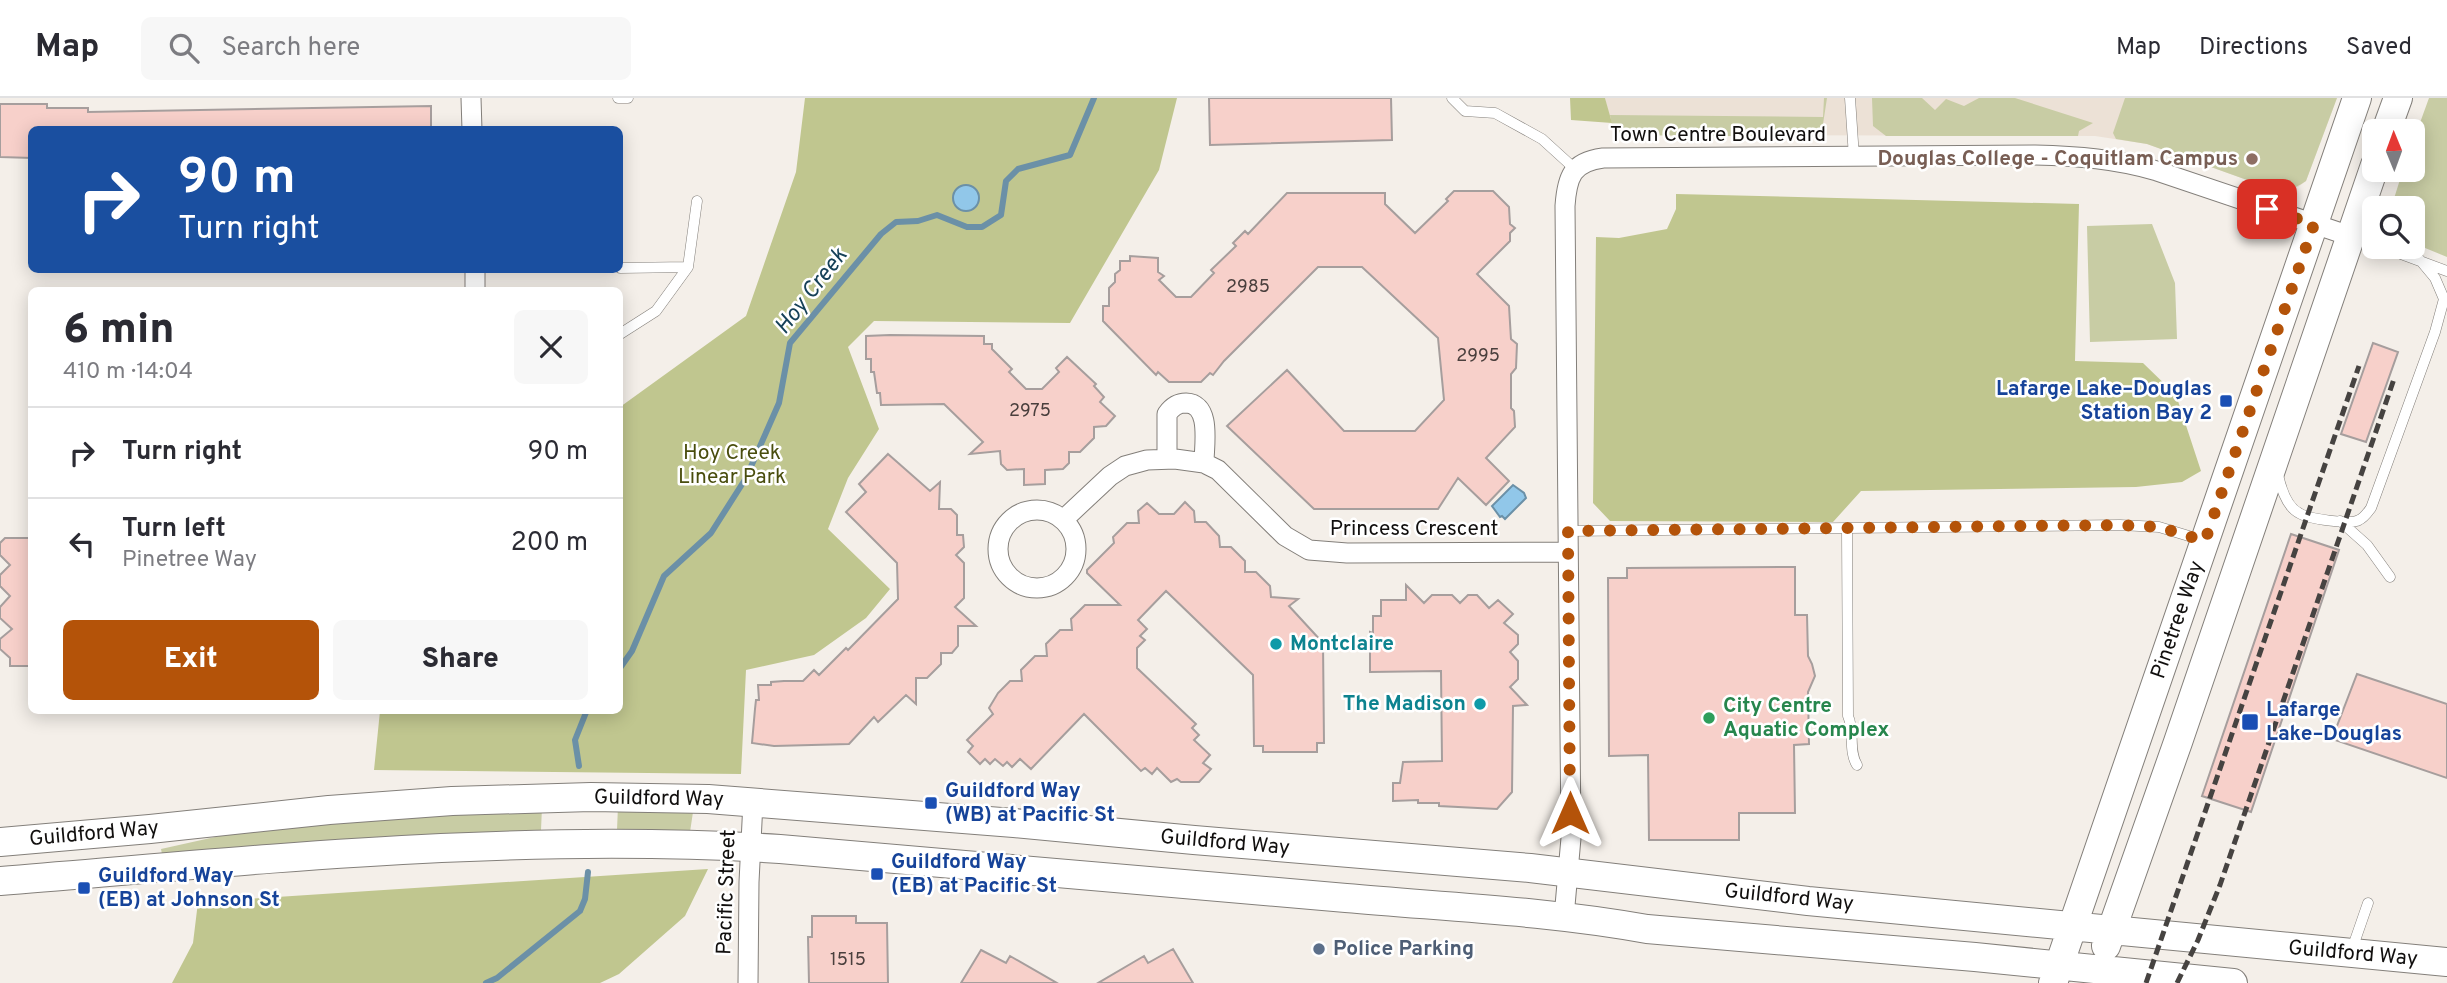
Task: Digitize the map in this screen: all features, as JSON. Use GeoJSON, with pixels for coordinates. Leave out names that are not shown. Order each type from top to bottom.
{"type":"FeatureCollection","features":[{"type":"Feature","properties":{"kind":"main road","name":"Pinetree Way"},"geometry":{"type":"LineString","coordinates":[[2056,975],[2357,98]]}},
{"type":"Feature","properties":{"kind":"main road"},"geometry":{"type":"LineString","coordinates":[[2390,119],[2398,98]]}},
{"type":"Feature","properties":{"kind":"main road","name":"Pinetree Way"},"geometry":{"type":"LineString","coordinates":[[2095,977],[2178,742],[2273,458],[2362,240]]}},
{"type":"Feature","properties":{"kind":"main road","name":"Guildford Way"},"geometry":{"type":"LineString","coordinates":[[0,842],[452,801],[591,797],[753,802],[1001,821],[1569,874],[1808,901],[2447,962]]}},
{"type":"Feature","properties":{"kind":"main road","name":"Guildford Way"},"geometry":{"type":"LineString","coordinates":[[0,881],[441,847],[592,843],[750,847],[1362,900],[1499,909],[1647,929],[1975,957],[2056,975],[2233,983]]}},
{"type":"Feature","properties":{"kind":"street"},"geometry":{"type":"LineString","coordinates":[[471,98],[472,126]]}},
{"type":"Feature","properties":{"kind":"street","name":"Town Centre Boulevard"},"geometry":{"type":"LineString","coordinates":[[1575,169],[1585,162],[1603,158],[2035,155],[2115,161],[2164,174],[2362,240]]}},
{"type":"Feature","properties":{"kind":"street"},"geometry":{"type":"LineString","coordinates":[[1564,917],[1570,832],[1565,206],[1568,182],[1575,169]]}},
{"type":"Feature","properties":{"kind":"street"},"geometry":{"type":"LineString","coordinates":[[1167,459],[1167,414],[1177,405],[1189,404],[1200,409],[1203,416],[1203,463]]}},
{"type":"Feature","properties":{"kind":"street","name":"Princess Crescent"},"geometry":{"type":"LineString","coordinates":[[1063,520],[1125,466],[1138,461],[1167,459],[1203,463],[1221,473],[1285,536],[1309,550],[1347,553],[1568,552]]}},
{"type":"Feature","properties":{"kind":"street"},"geometry":{"type":"LineString","coordinates":[[1038,510],[1063,520],[1070,530],[1075,549],[1073,562],[1067,573],[1053,584],[1036,587],[1023,585],[1011,578],[1001,565],[998,552],[1000,535],[1008,523],[1025,512],[1038,510]]}},
{"type":"Feature","properties":{"kind":"street","name":"Pacific Street"},"geometry":{"type":"LineString","coordinates":[[748,983],[753,802]]}},
{"type":"Feature","properties":{"kind":"lane"},"geometry":{"type":"LineString","coordinates":[[618,98],[628,98]]}},
{"type":"Feature","properties":{"kind":"lane"},"geometry":{"type":"LineString","coordinates":[[1452,98],[1465,111],[1495,113],[1542,139],[1575,169]]}},
{"type":"Feature","properties":{"kind":"lane"},"geometry":{"type":"LineString","coordinates":[[1850,98],[1854,156]]}},
{"type":"Feature","properties":{"kind":"lane"},"geometry":{"type":"LineString","coordinates":[[623,332],[656,311],[688,267],[697,201]]}},
{"type":"Feature","properties":{"kind":"lane"},"geometry":{"type":"LineString","coordinates":[[2417,259],[2447,271]]}},
{"type":"Feature","properties":{"kind":"lane"},"geometry":{"type":"LineString","coordinates":[[2273,458],[2282,491],[2298,513],[2355,522],[2371,508],[2435,332],[2444,299],[2435,278],[2420,260]]}},
{"type":"Feature","properties":{"kind":"lane"},"geometry":{"type":"LineString","coordinates":[[623,268],[688,267]]}},
{"type":"Feature","properties":{"kind":"lane"},"geometry":{"type":"LineString","coordinates":[[2340,521],[2367,545],[2390,577]]}},
{"type":"Feature","properties":{"kind":"lane"},"geometry":{"type":"LineString","coordinates":[[1568,531],[2120,525],[2159,527],[2205,541]]}},
{"type":"Feature","properties":{"kind":"lane"},"geometry":{"type":"LineString","coordinates":[[1847,528],[1848,716],[1853,727],[1853,756],[1857,765]]}},
{"type":"Feature","properties":{"kind":"lane"},"geometry":{"type":"LineString","coordinates":[[2350,954],[2368,903]]}},
{"type":"Feature","properties":{"kind":"shaded area","name":"Douglas College - Coquitlam Campus"},"geometry":{"type":"Polygon","coordinates":[[[1605,98],[2337,98],[2306,181],[2298,187],[2283,191],[2147,144],[2095,136],[1614,135],[1605,98]]]}},
{"type":"Feature","properties":{"kind":"green space","name":"Hoy Creek Linear Park"},"geometry":{"type":"Polygon","coordinates":[[[805,98],[1177,98],[1159,170],[1070,323],[874,321],[848,347],[879,429],[848,478],[828,529],[890,589],[866,618],[814,655],[746,670],[741,774],[374,770],[380,714],[623,714],[623,405],[746,316],[796,172],[805,98]]]}},
{"type":"Feature","properties":{"kind":"green space"},"geometry":{"type":"Polygon","coordinates":[[[1570,98],[1605,98],[1612,123],[1571,120],[1570,98]]]}},
{"type":"Feature","properties":{"kind":"green space"},"geometry":{"type":"Polygon","coordinates":[[[1824,98],[1827,98],[1821,137],[1614,135],[1610,115],[1823,117],[1824,98]]]}},
{"type":"Feature","properties":{"kind":"green space"},"geometry":{"type":"Polygon","coordinates":[[[1872,98],[1922,98],[1935,110],[1946,99],[1964,106],[1979,98],[2015,98],[2093,123],[2079,131],[2078,136],[1886,136],[1873,126],[1872,98]]]}},
{"type":"Feature","properties":{"kind":"green space"},"geometry":{"type":"Polygon","coordinates":[[[2125,98],[2337,98],[2306,181],[2294,188],[2281,190],[2147,144],[2116,139],[2113,133],[2125,98]]]}},
{"type":"Feature","properties":{"kind":"green space"},"geometry":{"type":"Polygon","coordinates":[[[2429,98],[2447,98],[2447,257],[2425,248],[2425,196],[2395,196],[2399,182],[2426,182],[2426,119],[2421,119],[2429,98]]]}},
{"type":"Feature","properties":{"kind":"green space"},"geometry":{"type":"Polygon","coordinates":[[[1676,194],[2079,204],[2075,361],[2143,363],[2176,395],[2201,471],[2182,482],[2136,487],[1861,491],[1833,522],[1610,521],[1593,503],[1596,237],[1619,238],[1667,229],[1676,209],[1676,194]]]}},
{"type":"Feature","properties":{"kind":"green space"},"geometry":{"type":"Polygon","coordinates":[[[2152,224],[2175,283],[2177,339],[2090,342],[2087,226],[2152,224]]]}},
{"type":"Feature","properties":{"kind":"green space"},"geometry":{"type":"Polygon","coordinates":[[[618,806],[693,812],[690,832],[617,830],[618,806]]]}},
{"type":"Feature","properties":{"kind":"green space"},"geometry":{"type":"Polygon","coordinates":[[[542,807],[541,830],[398,836],[162,854],[161,849],[251,829],[542,807]]]}},
{"type":"Feature","properties":{"kind":"green space"},"geometry":{"type":"Polygon","coordinates":[[[708,869],[685,916],[619,974],[600,983],[172,983],[193,943],[198,902],[708,869]]]}},
{"type":"Feature","properties":{"kind":"water"},"geometry":{"type":"Polygon","coordinates":[[[966,185],[975,189],[979,198],[975,207],[966,211],[957,207],[953,198],[957,189],[966,185]]]}},
{"type":"Feature","properties":{"kind":"water"},"geometry":{"type":"Polygon","coordinates":[[[1513,485],[1524,493],[1526,498],[1505,519],[1500,517],[1492,506],[1513,485]]]}},
{"type":"Feature","properties":{"kind":"building"},"geometry":{"type":"Polygon","coordinates":[[[1209,98],[1391,98],[1392,140],[1210,145],[1209,98]]]}},
{"type":"Feature","properties":{"kind":"building"},"geometry":{"type":"Polygon","coordinates":[[[0,104],[47,104],[47,108],[88,108],[88,112],[431,106],[431,126],[28,126],[28,158],[0,157],[0,104]]]}},
{"type":"Feature","properties":{"kind":"building"},"geometry":{"type":"Polygon","coordinates":[[[1454,191],[1493,191],[1509,207],[1510,224],[1515,228],[1510,233],[1510,241],[1477,274],[1509,306],[1511,339],[1517,344],[1516,368],[1511,374],[1511,408],[1514,411],[1515,427],[1486,458],[1509,481],[1486,505],[1458,478],[1438,509],[1314,509],[1227,426],[1287,370],[1344,431],[1415,431],[1444,400],[1438,338],[1362,267],[1318,267],[1213,375],[1210,373],[1201,382],[1169,382],[1158,372],[1156,375],[1103,321],[1103,306],[1109,306],[1109,288],[1115,282],[1115,274],[1120,270],[1120,261],[1130,261],[1130,256],[1158,258],[1158,272],[1164,276],[1159,280],[1176,297],[1191,297],[1214,273],[1211,270],[1236,246],[1233,243],[1245,231],[1248,234],[1287,193],[1385,193],[1385,204],[1415,233],[1448,201],[1446,199],[1454,191]]]}},
{"type":"Feature","properties":{"kind":"building"},"geometry":{"type":"Polygon","coordinates":[[[866,336],[984,336],[984,344],[992,344],[992,349],[1012,369],[1009,372],[1026,389],[1042,389],[1059,372],[1056,368],[1067,357],[1096,384],[1094,386],[1104,397],[1100,402],[1115,416],[1106,426],[1094,427],[1094,438],[1080,452],[1069,452],[1069,463],[1063,469],[1045,470],[1045,484],[1024,485],[1024,469],[1007,470],[1001,464],[1000,451],[970,454],[983,442],[944,404],[881,405],[874,372],[871,372],[871,359],[866,359],[866,336]]]}},
{"type":"Feature","properties":{"kind":"building"},"geometry":{"type":"Polygon","coordinates":[[[2373,343],[2398,352],[2366,442],[2341,434],[2373,343]]]}},
{"type":"Feature","properties":{"kind":"building"},"geometry":{"type":"Polygon","coordinates":[[[888,454],[930,491],[940,482],[939,509],[951,509],[957,515],[957,535],[963,535],[964,547],[956,555],[964,563],[964,598],[955,607],[976,626],[958,626],[958,646],[952,653],[941,653],[941,664],[927,678],[916,678],[916,704],[906,695],[878,722],[874,717],[849,744],[774,746],[752,743],[756,700],[759,700],[758,685],[803,681],[814,670],[819,675],[898,599],[897,563],[846,512],[866,492],[859,484],[888,454]]]}},
{"type":"Feature","properties":{"kind":"building","name":"Montclaire"},"geometry":{"type":"Polygon","coordinates":[[[1185,502],[1194,511],[1195,522],[1206,522],[1219,536],[1220,547],[1231,547],[1245,561],[1245,572],[1256,572],[1270,586],[1271,597],[1298,599],[1289,606],[1323,643],[1324,743],[1317,743],[1317,752],[1263,752],[1263,746],[1254,746],[1253,675],[1166,591],[1138,620],[1147,629],[1140,636],[1145,640],[1137,648],[1137,668],[1196,724],[1192,728],[1199,735],[1194,740],[1210,755],[1203,763],[1211,769],[1199,782],[1181,782],[1177,779],[1171,782],[1157,768],[1152,774],[1145,768],[1141,771],[1084,714],[1031,769],[1020,759],[1012,767],[1007,762],[1003,766],[995,759],[990,764],[985,759],[980,764],[968,752],[973,746],[967,740],[993,714],[989,708],[998,693],[1010,681],[1022,681],[1021,670],[1035,656],[1047,656],[1046,644],[1060,630],[1072,630],[1071,619],[1085,605],[1120,605],[1087,570],[1114,543],[1113,537],[1127,523],[1139,523],[1138,511],[1147,503],[1159,514],[1174,514],[1185,502]]]}},
{"type":"Feature","properties":{"kind":"building"},"geometry":{"type":"Polygon","coordinates":[[[2291,534],[2339,550],[2251,812],[2202,796],[2291,534]]]}},
{"type":"Feature","properties":{"kind":"building"},"geometry":{"type":"Polygon","coordinates":[[[5,538],[28,538],[28,666],[10,666],[10,658],[0,649],[0,639],[12,629],[0,618],[0,607],[10,596],[0,586],[0,575],[10,565],[0,555],[0,543],[5,538]]]}},
{"type":"Feature","properties":{"kind":"building","name":"City Centre Aquatic Complex"},"geometry":{"type":"Polygon","coordinates":[[[1795,567],[1795,615],[1807,615],[1808,656],[1815,676],[1808,692],[1809,744],[1794,745],[1795,813],[1739,813],[1739,840],[1649,840],[1648,755],[1609,756],[1608,578],[1627,578],[1627,568],[1795,567]]]}},
{"type":"Feature","properties":{"kind":"building","name":"The Madison"},"geometry":{"type":"Polygon","coordinates":[[[1406,585],[1424,603],[1432,595],[1452,595],[1460,603],[1468,595],[1477,595],[1489,608],[1498,600],[1513,614],[1504,623],[1518,635],[1518,644],[1510,652],[1518,661],[1518,679],[1510,687],[1527,705],[1513,706],[1512,792],[1497,809],[1439,806],[1439,803],[1418,803],[1418,800],[1393,801],[1393,783],[1400,783],[1403,762],[1442,761],[1441,671],[1370,672],[1370,632],[1373,633],[1373,616],[1381,616],[1381,600],[1406,600],[1406,585]]]}},
{"type":"Feature","properties":{"kind":"building"},"geometry":{"type":"Polygon","coordinates":[[[2357,674],[2447,704],[2447,778],[2332,739],[2357,674]]]}},
{"type":"Feature","properties":{"kind":"building"},"geometry":{"type":"Polygon","coordinates":[[[812,916],[856,916],[856,923],[887,923],[888,983],[809,983],[808,937],[812,937],[812,916]]]}},
{"type":"Feature","properties":{"kind":"building"},"geometry":{"type":"Polygon","coordinates":[[[1173,949],[1193,983],[1098,983],[1144,956],[1148,963],[1173,949]]]}},
{"type":"Feature","properties":{"kind":"building"},"geometry":{"type":"Polygon","coordinates":[[[981,950],[1006,963],[1010,956],[1057,983],[961,983],[981,950]]]}},
{"type":"Feature","properties":{"kind":"waterway","name":"Hoy Creek"},"geometry":{"type":"LineString","coordinates":[[623,664],[632,651],[664,576],[711,533],[746,478],[779,403],[790,343],[881,234],[896,222],[918,221],[937,215],[967,227],[982,227],[1001,215],[1006,181],[1018,169],[1070,155],[1094,98]]}},
{"type":"Feature","properties":{"kind":"waterway","name":"Hoy Creek"},"geometry":{"type":"LineString","coordinates":[[579,766],[575,740],[585,714]]}},
{"type":"Feature","properties":{"kind":"waterway","name":"Hoy Creek"},"geometry":{"type":"LineString","coordinates":[[486,983],[497,978],[580,911],[585,899],[588,872]]}},
{"type":"Feature","properties":{"kind":"railway"},"geometry":{"type":"LineString","coordinates":[[2146,983],[2359,366]]}},
{"type":"Feature","properties":{"kind":"railway"},"geometry":{"type":"LineString","coordinates":[[2177,983],[2220,885],[2394,379]]}},
{"type":"Feature","properties":{"kind":"place","name":"Douglas College - Coquitlam Campus"},"geometry":{"type":"Point","coordinates":[2252,159]}},
{"type":"Feature","properties":{"kind":"place","name":"Lafarge Lake–Douglas Station Bay 2"},"geometry":{"type":"Point","coordinates":[2226,401]}},
{"type":"Feature","properties":{"kind":"place","name":"Montclaire"},"geometry":{"type":"Point","coordinates":[1276,644]}},
{"type":"Feature","properties":{"kind":"place","name":"The Madison"},"geometry":{"type":"Point","coordinates":[1480,704]}},
{"type":"Feature","properties":{"kind":"place","name":"City Centre Aquatic Complex"},"geometry":{"type":"Point","coordinates":[1709,718]}},
{"type":"Feature","properties":{"kind":"place","name":"Lafarge Lake–Douglas"},"geometry":{"type":"Point","coordinates":[2250,722]}},
{"type":"Feature","properties":{"kind":"place","name":"Guildford Way (WB) at Pacific St"},"geometry":{"type":"Point","coordinates":[931,803]}},
{"type":"Feature","properties":{"kind":"place","name":"Guildford Way (EB) at Pacific St"},"geometry":{"type":"Point","coordinates":[877,874]}},
{"type":"Feature","properties":{"kind":"place","name":"Guildford Way (EB) at Johnson St"},"geometry":{"type":"Point","coordinates":[84,888]}},
{"type":"Feature","properties":{"kind":"place","name":"Police Parking"},"geometry":{"type":"Point","coordinates":[1319,949]}},
{"type":"Feature","properties":{"kind":"route"},"geometry":{"type":"LineString","coordinates":[[1570,813],[1568,531],[2120,525],[2159,527],[2205,541],[2314,224],[2267,209]]}}]}
